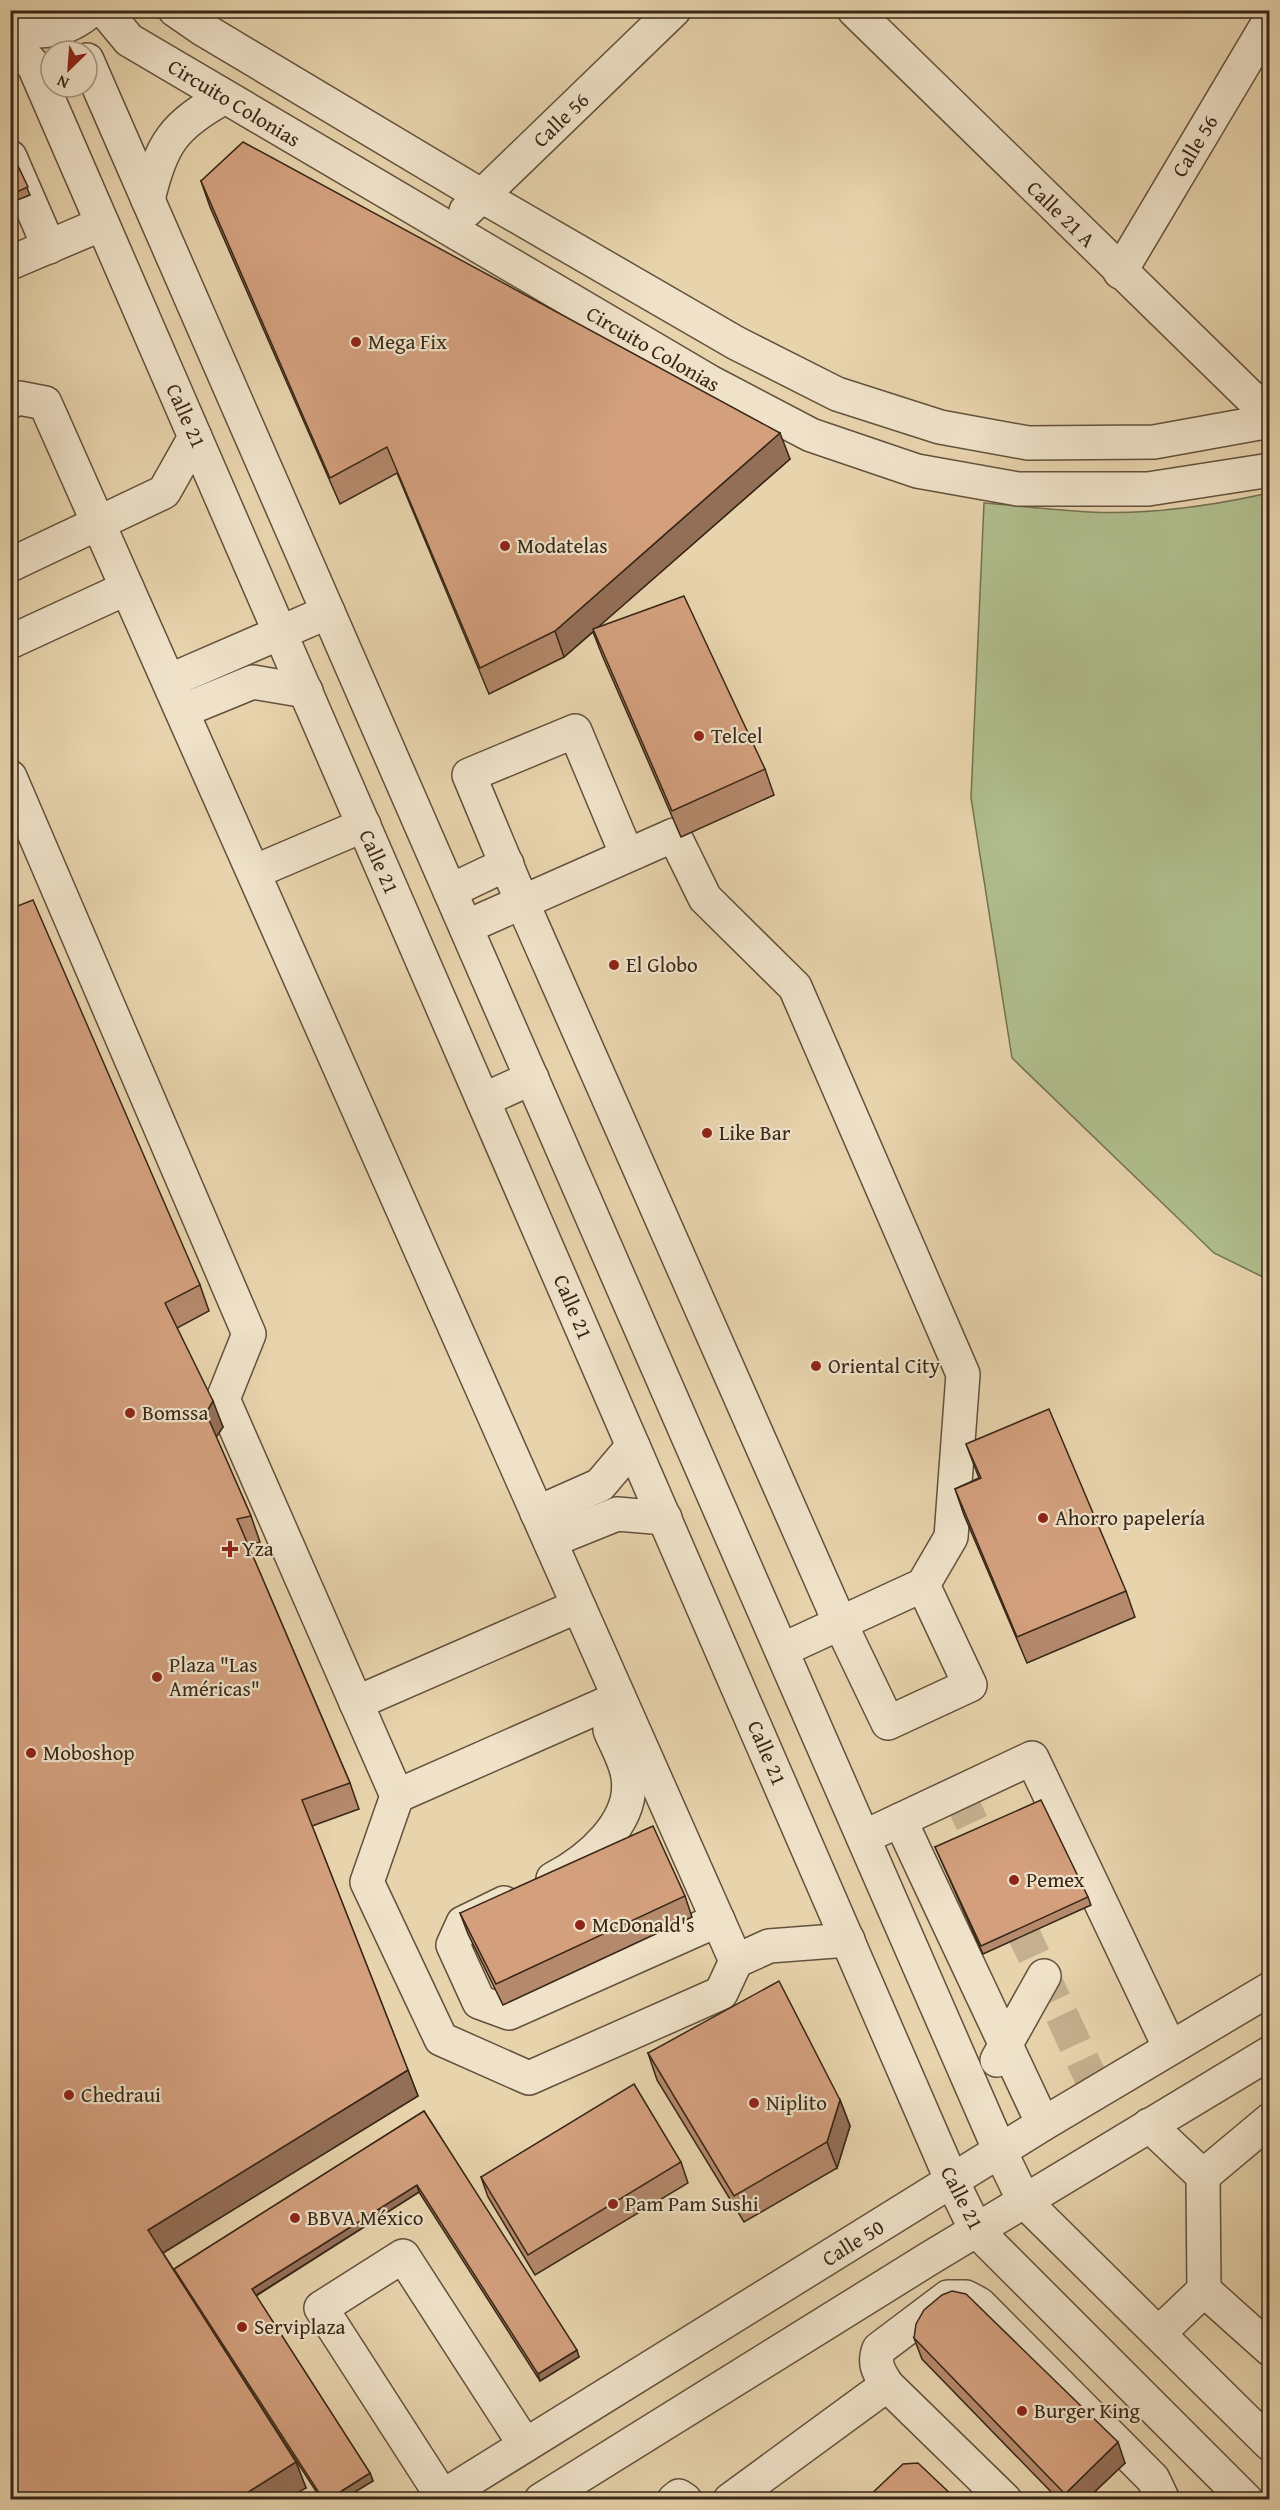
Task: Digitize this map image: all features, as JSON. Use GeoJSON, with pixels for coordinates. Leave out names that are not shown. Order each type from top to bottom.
{"type":"FeatureCollection","features":[{"type":"Feature","properties":{"kind":"street","name":"Circuito Colonias"},"geometry":{"type":"LineString","coordinates":[[104,10],[129,40],[710,382],[811,435],[917,471],[1018,489],[1148,489],[1269,470]]}},
{"type":"Feature","properties":{"kind":"street","name":"Calle 56"},"geometry":{"type":"LineString","coordinates":[[447,229],[674,10]]}},
{"type":"Feature","properties":{"kind":"street","name":"Calle 21 A"},"geometry":{"type":"LineString","coordinates":[[854,10],[1269,416]]}},
{"type":"Feature","properties":{"kind":"street"},"geometry":{"type":"LineString","coordinates":[[199,16],[482,196],[736,343],[837,394],[940,427],[1028,443],[1154,442],[1269,421]]}},
{"type":"Feature","properties":{"kind":"street","name":"Calle 56"},"geometry":{"type":"LineString","coordinates":[[1120,272],[1269,20]]}},
{"type":"Feature","properties":{"kind":"street"},"geometry":{"type":"LineString","coordinates":[[10,26],[27,32],[81,29]]}},
{"type":"Feature","properties":{"kind":"street","name":"Calle 21"},"geometry":{"type":"LineString","coordinates":[[10,40],[34,66],[952,2181],[976,2230],[1246,2499]]}},
{"type":"Feature","properties":{"kind":"street"},"geometry":{"type":"LineString","coordinates":[[99,88],[1000,2151],[1024,2201],[1269,2444]]}},
{"type":"Feature","properties":{"kind":"street"},"geometry":{"type":"LineString","coordinates":[[148,200],[155,169],[179,128],[197,112],[225,97]]}},
{"type":"Feature","properties":{"kind":"street"},"geometry":{"type":"LineString","coordinates":[[10,157],[49,247]]}},
{"type":"Feature","properties":{"kind":"street"},"geometry":{"type":"LineString","coordinates":[[10,263],[102,224]]}},
{"type":"Feature","properties":{"kind":"street"},"geometry":{"type":"LineString","coordinates":[[10,402],[19,398],[45,403],[544,1527],[578,1606],[610,1702],[628,1777],[625,1810],[605,1838],[574,1868],[463,1923],[453,1945],[479,2002],[509,2013],[718,1920]]}},
{"type":"Feature","properties":{"kind":"street"},"geometry":{"type":"LineString","coordinates":[[10,565],[164,492],[195,437]]}},
{"type":"Feature","properties":{"kind":"street"},"geometry":{"type":"LineString","coordinates":[[10,642],[128,588]]}},
{"type":"Feature","properties":{"kind":"street"},"geometry":{"type":"LineString","coordinates":[[169,681],[328,612]]}},
{"type":"Feature","properties":{"kind":"street"},"geometry":{"type":"LineString","coordinates":[[182,711],[253,682],[306,691]]}},
{"type":"Feature","properties":{"kind":"street"},"geometry":{"type":"LineString","coordinates":[[627,855],[574,731],[469,775],[522,902],[840,1623],[888,1723],[970,1685],[923,1585]]}},
{"type":"Feature","properties":{"kind":"street"},"geometry":{"type":"LineString","coordinates":[[10,777],[249,1334],[223,1399],[397,1796],[367,1882],[441,2038],[529,2078],[722,1993],[736,1962],[768,1946],[848,1940]]}},
{"type":"Feature","properties":{"kind":"street"},"geometry":{"type":"LineString","coordinates":[[254,873],[364,825]]}},
{"type":"Feature","properties":{"kind":"street"},"geometry":{"type":"LineString","coordinates":[[466,927],[674,835],[705,898],[795,987],[963,1374],[951,1537],[923,1585],[782,1650]]}},
{"type":"Feature","properties":{"kind":"street"},"geometry":{"type":"LineString","coordinates":[[450,891],[507,864]]}},
{"type":"Feature","properties":{"kind":"street"},"geometry":{"type":"LineString","coordinates":[[483,1100],[532,1078]]}},
{"type":"Feature","properties":{"kind":"street"},"geometry":{"type":"LineString","coordinates":[[544,1527],[600,1485],[633,1446]]}},
{"type":"Feature","properties":{"kind":"street"},"geometry":{"type":"LineString","coordinates":[[544,1527],[617,1514],[665,1518]]}},
{"type":"Feature","properties":{"kind":"street"},"geometry":{"type":"LineString","coordinates":[[356,1703],[578,1606]]}},
{"type":"Feature","properties":{"kind":"street"},"geometry":{"type":"LineString","coordinates":[[397,1796],[610,1702]]}},
{"type":"Feature","properties":{"kind":"street"},"geometry":{"type":"LineString","coordinates":[[610,1702],[718,1920],[736,1962]]}},
{"type":"Feature","properties":{"kind":"street"},"geometry":{"type":"LineString","coordinates":[[864,1837],[1032,1758],[1170,2048]]}},
{"type":"Feature","properties":{"kind":"street"},"geometry":{"type":"LineString","coordinates":[[900,1820],[1043,2124]]}},
{"type":"Feature","properties":{"kind":"street"},"geometry":{"type":"LineString","coordinates":[[976,2095],[1044,1976]]}},
{"type":"Feature","properties":{"kind":"street","name":"Calle 50"},"geometry":{"type":"LineString","coordinates":[[440,2498],[1043,2124],[1269,1989]]}},
{"type":"Feature","properties":{"kind":"street"},"geometry":{"type":"LineString","coordinates":[[541,2499],[976,2230],[1269,2053]]}},
{"type":"Feature","properties":{"kind":"street"},"geometry":{"type":"LineString","coordinates":[[1203,2176],[1269,2120]]}},
{"type":"Feature","properties":{"kind":"street"},"geometry":{"type":"LineString","coordinates":[[1149,2125],[1203,2176],[1204,2290],[1159,2333]]}},
{"type":"Feature","properties":{"kind":"street"},"geometry":{"type":"LineString","coordinates":[[440,2498],[321,2308],[403,2256],[525,2445]]}},
{"type":"Feature","properties":{"kind":"street"},"geometry":{"type":"LineString","coordinates":[[1204,2290],[1269,2349]]}},
{"type":"Feature","properties":{"kind":"street"},"geometry":{"type":"LineString","coordinates":[[1005,2499],[887,2385],[877,2369],[876,2358],[879,2349],[948,2297],[956,2295],[966,2297],[979,2304],[1153,2479],[1163,2499]]}},
{"type":"Feature","properties":{"kind":"street"},"geometry":{"type":"LineString","coordinates":[[730,2499],[887,2385]]}},
{"type":"Feature","properties":{"kind":"street"},"geometry":{"type":"LineString","coordinates":[[674,2499],[679,2496],[685,2499]]}},
{"type":"Feature","properties":{"kind":"green space"},"geometry":{"type":"Polygon","coordinates":[[[1269,493],[1269,1280],[1214,1253],[1012,1058],[971,798],[984,503],[1113,513],[1203,506],[1269,493]]]}},
{"type":"Feature","properties":{"kind":"building"},"geometry":{"type":"Polygon","coordinates":[[[243,142],[780,433],[555,631],[480,668],[387,447],[330,478],[201,181],[243,142]]]}},
{"type":"Feature","properties":{"kind":"building"},"geometry":{"type":"Polygon","coordinates":[[[10,149],[28,187],[10,195],[10,149]]]}},
{"type":"Feature","properties":{"kind":"building"},"geometry":{"type":"Polygon","coordinates":[[[684,596],[765,769],[672,811],[593,629],[684,596]]]}},
{"type":"Feature","properties":{"kind":"building","name":"Plaza \"Las Américas\""},"geometry":{"type":"Polygon","coordinates":[[[33,900],[200,1285],[165,1303],[213,1401],[206,1413],[251,1516],[237,1519],[350,1783],[302,1800],[408,2070],[148,2230],[296,2462],[237,2499],[10,2499],[10,909],[33,900]]]}},
{"type":"Feature","properties":{"kind":"building"},"geometry":{"type":"Polygon","coordinates":[[[1049,1409],[1126,1591],[1017,1637],[955,1489],[981,1478],[966,1444],[1049,1409]]]}},
{"type":"Feature","properties":{"kind":"building","name":"Pemex"},"geometry":{"type":"Polygon","coordinates":[[[1041,1800],[1088,1897],[981,1946],[935,1847],[1041,1800]]]}},
{"type":"Feature","properties":{"kind":"building","name":"McDonald's"},"geometry":{"type":"Polygon","coordinates":[[[653,1826],[685,1896],[496,1984],[460,1913],[653,1826]]]}},
{"type":"Feature","properties":{"kind":"building","name":"Niplito"},"geometry":{"type":"Polygon","coordinates":[[[779,1981],[840,2100],[827,2142],[734,2196],[648,2053],[779,1981]]]}},
{"type":"Feature","properties":{"kind":"building"},"geometry":{"type":"Polygon","coordinates":[[[634,2084],[681,2162],[528,2255],[481,2177],[634,2084]]]}},
{"type":"Feature","properties":{"kind":"building","name":"Serviplaza"},"geometry":{"type":"Polygon","coordinates":[[[424,2111],[577,2350],[538,2374],[417,2185],[252,2289],[370,2473],[329,2499],[323,2499],[174,2269],[424,2111]]]}},
{"type":"Feature","properties":{"kind":"building"},"geometry":{"type":"Polygon","coordinates":[[[1269,2144],[1269,2236],[1263,2230],[1263,2152],[1269,2144]]]}},
{"type":"Feature","properties":{"kind":"building","name":"Burger King"},"geometry":{"type":"Polygon","coordinates":[[[952,2291],[966,2294],[1118,2442],[1065,2494],[914,2338],[916,2324],[924,2310],[942,2295],[952,2291]]]}},
{"type":"Feature","properties":{"kind":"building"},"geometry":{"type":"Polygon","coordinates":[[[918,2463],[956,2499],[866,2499],[903,2464],[918,2463]]]}},
{"type":"Feature","properties":{"kind":"tunnel"},"geometry":{"type":"LineString","coordinates":[[958,1793],[1097,2091]]}},
{"type":"Feature","properties":{"kind":"place","name":"Mega Fix"},"geometry":{"type":"Point","coordinates":[356,342]}},
{"type":"Feature","properties":{"kind":"place","name":"Modatelas"},"geometry":{"type":"Point","coordinates":[505,546]}},
{"type":"Feature","properties":{"kind":"place","name":"Telcel"},"geometry":{"type":"Point","coordinates":[699,736]}},
{"type":"Feature","properties":{"kind":"place","name":"El Globo"},"geometry":{"type":"Point","coordinates":[614,965]}},
{"type":"Feature","properties":{"kind":"place","name":"Like Bar"},"geometry":{"type":"Point","coordinates":[707,1133]}},
{"type":"Feature","properties":{"kind":"place","name":"Oriental City"},"geometry":{"type":"Point","coordinates":[816,1366]}},
{"type":"Feature","properties":{"kind":"place","name":"Bomssa"},"geometry":{"type":"Point","coordinates":[130,1413]}},
{"type":"Feature","properties":{"kind":"place","name":"Ahorro papelería"},"geometry":{"type":"Point","coordinates":[1043,1518]}},
{"type":"Feature","properties":{"kind":"place","name":"Yza"},"geometry":{"type":"Point","coordinates":[230,1549]}},
{"type":"Feature","properties":{"kind":"place","name":"Plaza \"Las Américas\""},"geometry":{"type":"Point","coordinates":[157,1677]}},
{"type":"Feature","properties":{"kind":"place","name":"Moboshop"},"geometry":{"type":"Point","coordinates":[31,1753]}},
{"type":"Feature","properties":{"kind":"place","name":"Pemex"},"geometry":{"type":"Point","coordinates":[1014,1880]}},
{"type":"Feature","properties":{"kind":"place","name":"McDonald's"},"geometry":{"type":"Point","coordinates":[580,1925]}},
{"type":"Feature","properties":{"kind":"place","name":"Chedraui"},"geometry":{"type":"Point","coordinates":[69,2095]}},
{"type":"Feature","properties":{"kind":"place","name":"Niplito"},"geometry":{"type":"Point","coordinates":[754,2103]}},
{"type":"Feature","properties":{"kind":"place","name":"Pam Pam Sushi"},"geometry":{"type":"Point","coordinates":[613,2204]}},
{"type":"Feature","properties":{"kind":"place","name":"BBVA México"},"geometry":{"type":"Point","coordinates":[295,2218]}},
{"type":"Feature","properties":{"kind":"place","name":"Serviplaza"},"geometry":{"type":"Point","coordinates":[242,2327]}},
{"type":"Feature","properties":{"kind":"place","name":"Burger King"},"geometry":{"type":"Point","coordinates":[1022,2411]}}]}
